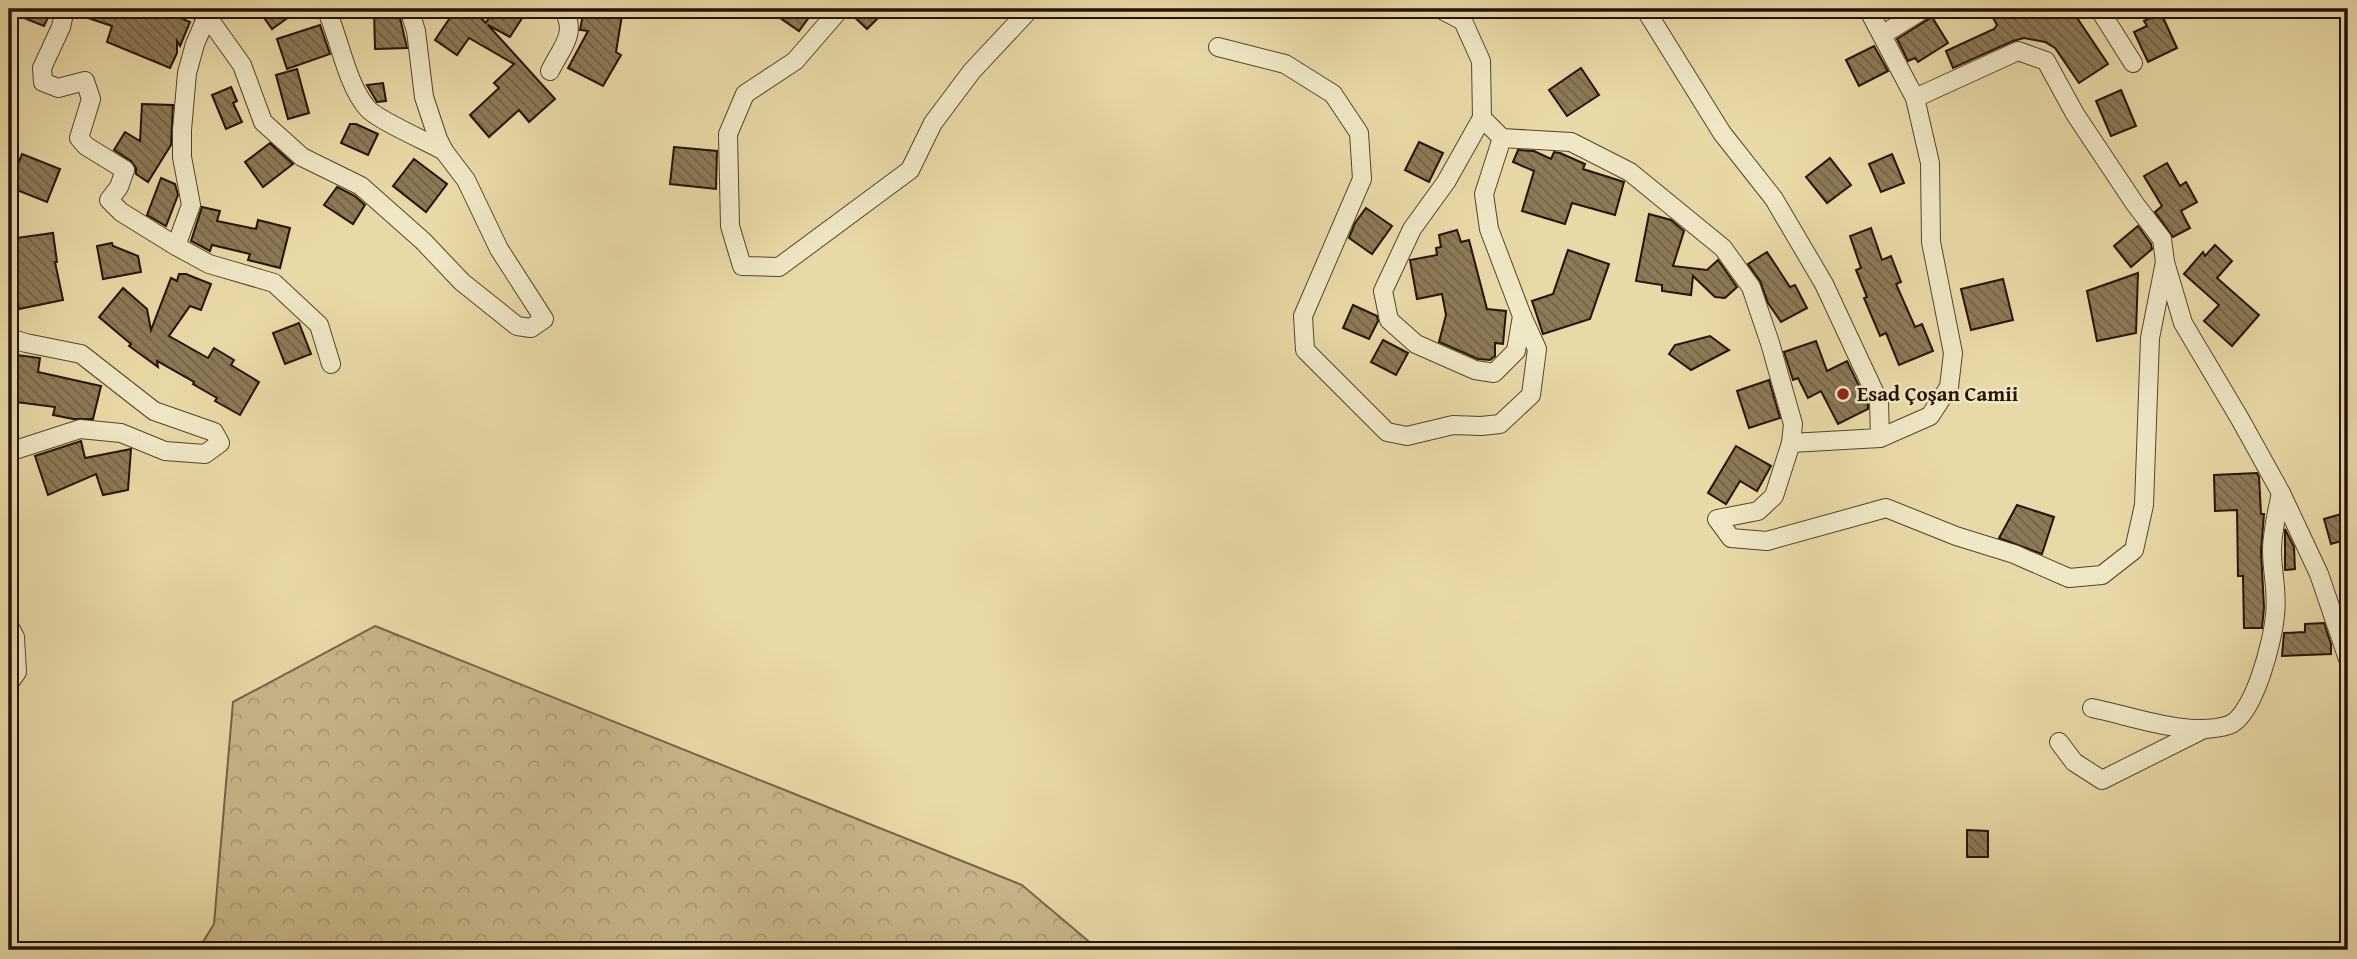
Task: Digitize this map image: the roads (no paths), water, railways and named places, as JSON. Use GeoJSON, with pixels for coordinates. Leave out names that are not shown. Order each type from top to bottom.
{"type":"FeatureCollection","features":[{"type":"Feature","properties":{"kind":"street"},"geometry":{"type":"LineString","coordinates":[[65,9],[61,27],[42,68],[43,82],[58,88],[85,81],[90,99],[79,138],[86,146],[125,170],[119,187],[109,200],[121,212],[209,264],[274,283],[319,325],[331,364]]}},
{"type":"Feature","properties":{"kind":"street"},"geometry":{"type":"LineString","coordinates":[[326,9],[335,27],[356,93],[370,111],[444,151]]}},
{"type":"Feature","properties":{"kind":"street"},"geometry":{"type":"LineString","coordinates":[[201,13],[242,65],[263,121],[302,157],[361,186],[376,198],[463,282],[517,326],[531,328],[539,325],[544,319],[499,249],[466,180],[444,151],[424,97],[416,30],[409,9]]}},
{"type":"Feature","properties":{"kind":"street"},"geometry":{"type":"LineString","coordinates":[[550,71],[564,50],[570,29],[563,9]]}},
{"type":"Feature","properties":{"kind":"street"},"geometry":{"type":"LineString","coordinates":[[839,9],[795,61],[745,94],[728,134],[730,226],[742,266],[779,267],[910,170],[933,123],[972,71],[1030,9]]}},
{"type":"Feature","properties":{"kind":"street"},"geometry":{"type":"LineString","coordinates":[[1440,9],[1463,21],[1481,61],[1482,118],[1446,181],[1412,229],[1383,291],[1389,320],[1416,344],[1475,370],[1494,373],[1516,351],[1522,316]]}},
{"type":"Feature","properties":{"kind":"street"},"geometry":{"type":"LineString","coordinates":[[1645,9],[1722,133],[1774,199],[1824,284],[1880,402],[1880,438]]}},
{"type":"Feature","properties":{"kind":"street"},"geometry":{"type":"LineString","coordinates":[[1791,443],[1880,438],[1930,416],[1950,387],[1953,353],[1931,242],[1930,163],[1915,98],[1868,9]]}},
{"type":"Feature","properties":{"kind":"street"},"geometry":{"type":"LineString","coordinates":[[1882,34],[1924,9]]}},
{"type":"Feature","properties":{"kind":"street"},"geometry":{"type":"LineString","coordinates":[[2099,9],[2133,62]]}},
{"type":"Feature","properties":{"kind":"street"},"geometry":{"type":"LineString","coordinates":[[176,246],[191,205],[182,158],[182,130],[187,73],[201,13]]}},
{"type":"Feature","properties":{"kind":"street"},"geometry":{"type":"LineString","coordinates":[[1218,47],[1285,64],[1333,94],[1359,133],[1362,179],[1303,316],[1305,350],[1387,432],[1407,436],[1453,425],[1500,424],[1531,395],[1537,349],[1489,229],[1484,194],[1502,138]]}},
{"type":"Feature","properties":{"kind":"street"},"geometry":{"type":"LineString","coordinates":[[1915,98],[2018,51],[2046,61],[2076,114],[2135,204],[2162,239],[2165,262],[2183,323],[2241,419],[2281,493],[2319,574],[2348,659]]}},
{"type":"Feature","properties":{"kind":"street"},"geometry":{"type":"LineString","coordinates":[[1482,118],[1502,138],[1572,142],[1630,172],[1723,248],[1751,287],[1793,424],[1791,443],[1774,496],[1758,511],[1717,519],[1731,538],[1767,541],[1886,508],[1956,536],[2014,554],[2069,578],[2102,575],[2134,550],[2144,505],[2150,338],[2165,262]]}},
{"type":"Feature","properties":{"kind":"street"},"geometry":{"type":"LineString","coordinates":[[9,338],[26,344],[81,354],[154,411],[214,432],[220,443],[205,454],[165,451],[121,433],[80,429],[9,452]]}},
{"type":"Feature","properties":{"kind":"street"},"geometry":{"type":"LineString","coordinates":[[2092,708],[2184,728],[2205,729],[2231,724],[2245,711],[2265,667],[2276,614],[2272,553],[2281,493]]}},
{"type":"Feature","properties":{"kind":"street"},"geometry":{"type":"LineString","coordinates":[[9,626],[15,637],[17,672],[9,683]]}},
{"type":"Feature","properties":{"kind":"street"},"geometry":{"type":"LineString","coordinates":[[2059,742],[2074,762],[2102,780],[2205,729]]}},
{"type":"Feature","properties":{"kind":"place","name":"Esad Çoşan Camii"},"geometry":{"type":"Point","coordinates":[1843,394]}}]}
